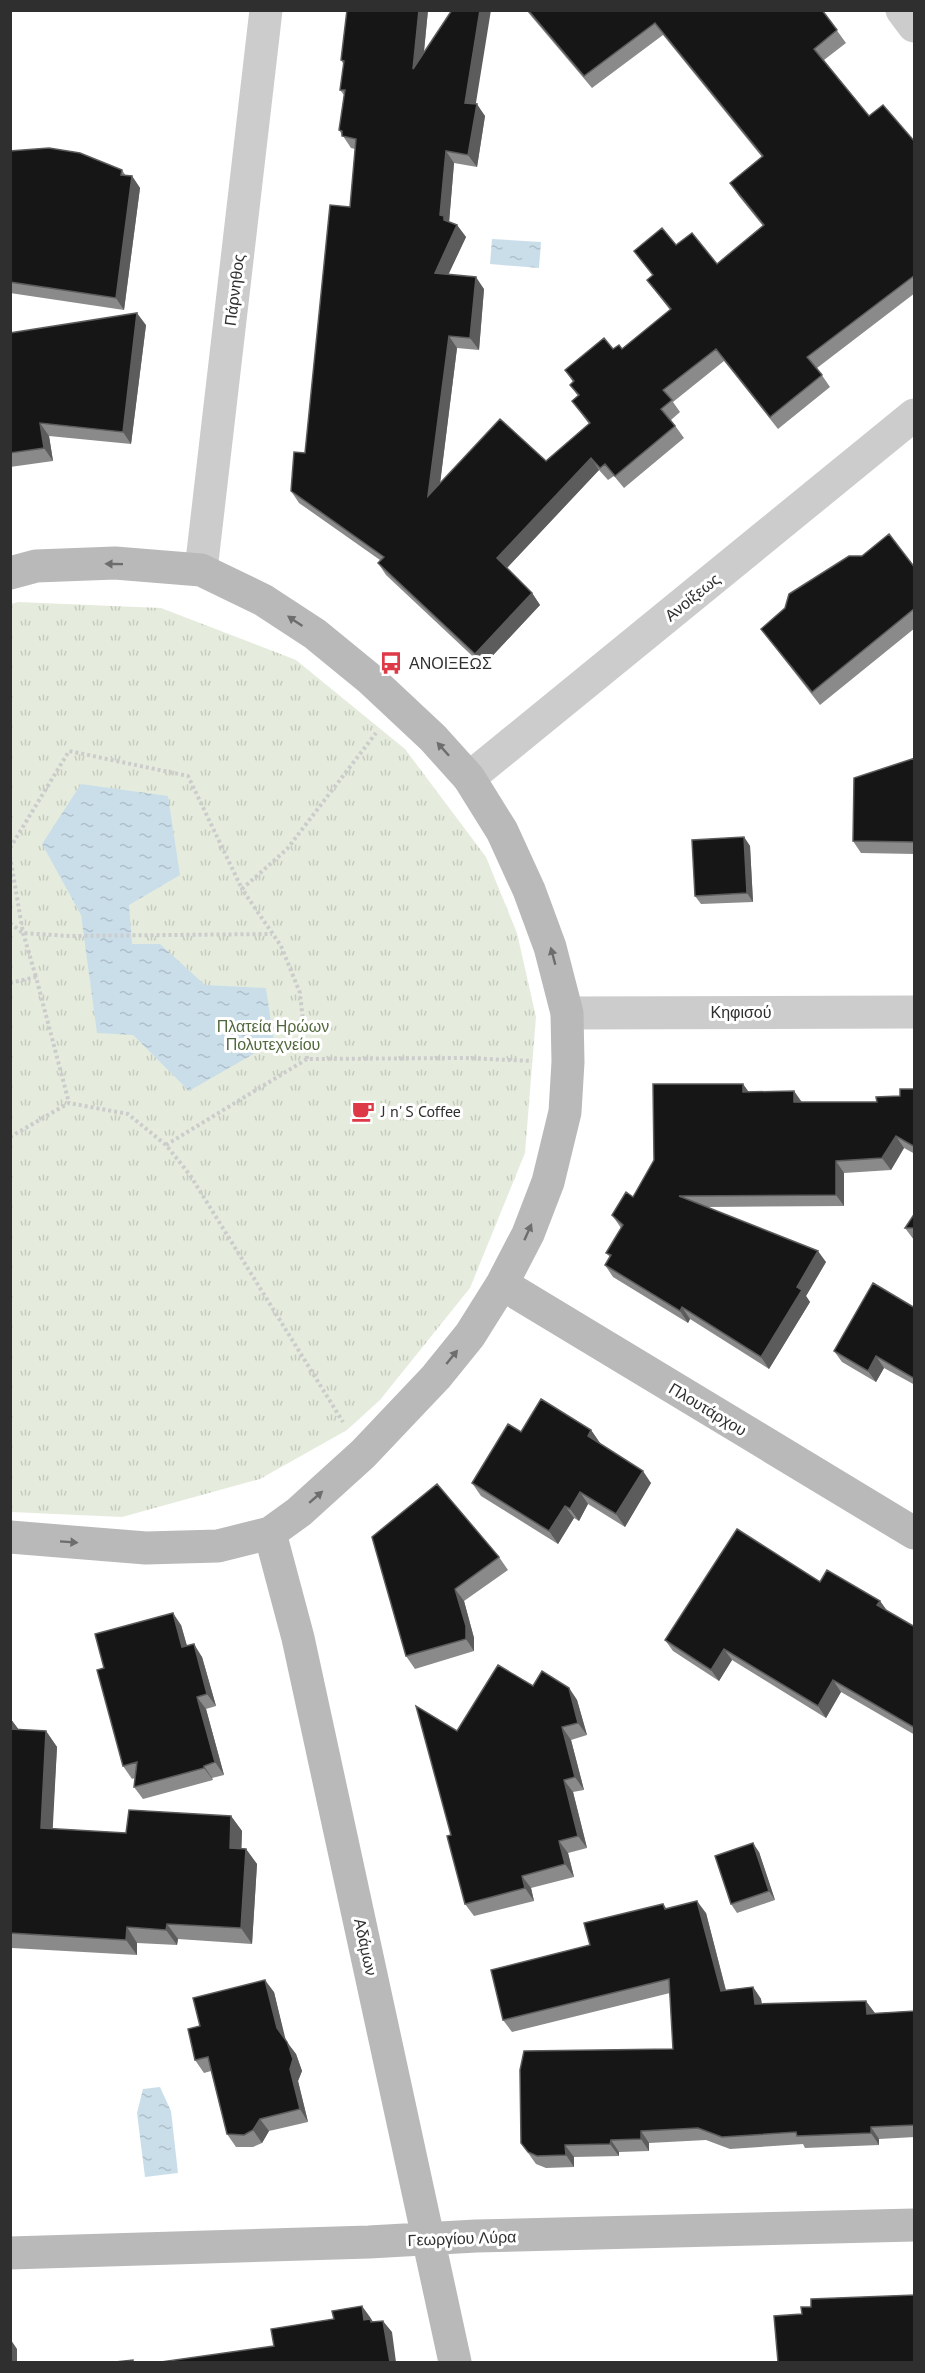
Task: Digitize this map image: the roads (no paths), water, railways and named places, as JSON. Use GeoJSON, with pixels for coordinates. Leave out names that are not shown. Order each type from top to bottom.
{"type":"FeatureCollection","features":[{"type":"Feature","properties":{"kind":"street","name":"Πάρνηθος"},"geometry":{"type":"LineString","coordinates":[[201,570],[266,10]]}},
{"type":"Feature","properties":{"kind":"street"},"geometry":{"type":"LineString","coordinates":[[902,10],[915,26]]}},
{"type":"Feature","properties":{"kind":"street","name":"Ανοίξεως"},"geometry":{"type":"LineString","coordinates":[[470,778],[915,415]]}},
{"type":"Feature","properties":{"kind":"street"},"geometry":{"type":"LineString","coordinates":[[10,573],[36,566],[115,563],[201,570],[263,600],[306,629],[399,705],[470,778],[502,831],[529,890],[550,947],[567,1013],[568,1062],[565,1112],[548,1182],[528,1234],[502,1284],[470,1335],[436,1377],[363,1454],[299,1512],[270,1533],[218,1546],[158,1547],[10,1537]]}},
{"type":"Feature","properties":{"kind":"street","name":"Κηφισού"},"geometry":{"type":"LineString","coordinates":[[567,1013],[915,1012]]}},
{"type":"Feature","properties":{"kind":"street","name":"Πλουτάρχου"},"geometry":{"type":"LineString","coordinates":[[502,1284],[915,1533]]}},
{"type":"Feature","properties":{"kind":"street","name":"Αδάμων"},"geometry":{"type":"LineString","coordinates":[[270,1533],[298,1638],[455,2362]]}},
{"type":"Feature","properties":{"kind":"street","name":"Γεωργίου Λύρα"},"geometry":{"type":"LineString","coordinates":[[10,2253],[428,2238],[915,2225]]}},
{"type":"Feature","properties":{"kind":"water"},"geometry":{"type":"Polygon","coordinates":[[[492,239],[541,242],[539,268],[490,264],[492,239]]]}},
{"type":"Feature","properties":{"kind":"water"},"geometry":{"type":"Polygon","coordinates":[[[81,784],[168,796],[180,875],[129,905],[132,944],[160,944],[205,985],[266,988],[274,1042],[189,1091],[133,1035],[97,1033],[81,915],[42,844],[81,784]]]}},
{"type":"Feature","properties":{"kind":"water"},"geometry":{"type":"Polygon","coordinates":[[[160,2087],[171,2111],[178,2173],[145,2177],[137,2113],[143,2089],[160,2087]]]}},
{"type":"Feature","properties":{"kind":"place","name":"ΑΝΟΙΞΕΩΣ"},"geometry":{"type":"Point","coordinates":[391,663]}},
{"type":"Feature","properties":{"kind":"place","name":"J n' S Coffee"},"geometry":{"type":"Point","coordinates":[363,1111]}},
{"type":"Feature","properties":{"kind":"park label","name":"Πλατεία Ηρώων Πολυτεχνείου"},"geometry":{"type":"Point","coordinates":[273,1035]}}]}
